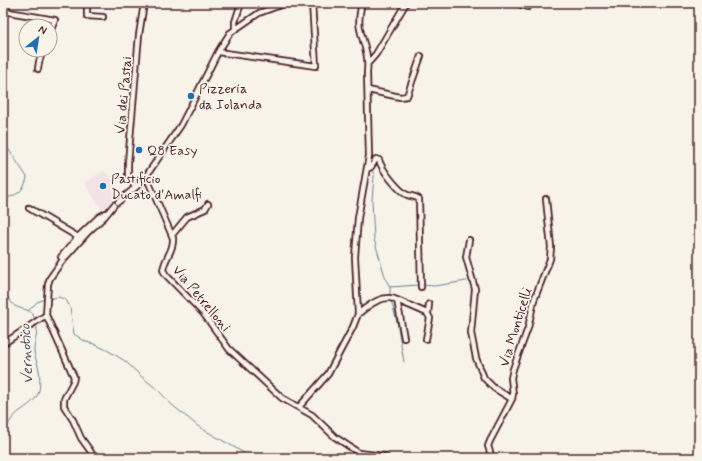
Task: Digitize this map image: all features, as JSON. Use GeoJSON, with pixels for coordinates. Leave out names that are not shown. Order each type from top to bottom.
{"type":"FeatureCollection","features":[{"type":"Feature","properties":{"kind":"street"},"geometry":{"type":"LineString","coordinates":[[88,3],[87,16],[103,17]]}},
{"type":"Feature","properties":{"kind":"street","name":"Via dei Pastai"},"geometry":{"type":"LineString","coordinates":[[135,187],[128,175],[128,163],[138,43],[144,3]]}},
{"type":"Feature","properties":{"kind":"street"},"geometry":{"type":"LineString","coordinates":[[235,29],[235,22],[242,3]]}},
{"type":"Feature","properties":{"kind":"street"},"geometry":{"type":"LineString","coordinates":[[93,458],[91,452],[80,438],[73,420],[64,406],[64,399],[74,377],[46,314],[50,278],[62,261],[88,232],[116,204],[142,182],[181,125],[218,52],[230,32],[259,13],[286,3]]}},
{"type":"Feature","properties":{"kind":"street"},"geometry":{"type":"LineString","coordinates":[[218,52],[316,66],[312,3]]}},
{"type":"Feature","properties":{"kind":"street"},"geometry":{"type":"LineString","coordinates":[[362,3],[359,19],[360,28],[369,62],[370,167],[358,218],[355,258],[358,314],[353,327],[328,374],[299,407],[312,415],[335,437],[360,453],[387,458]]}},
{"type":"Feature","properties":{"kind":"street"},"geometry":{"type":"LineString","coordinates":[[369,62],[376,54],[406,3]]}},
{"type":"Feature","properties":{"kind":"street"},"geometry":{"type":"LineString","coordinates":[[515,3],[528,7]]}},
{"type":"Feature","properties":{"kind":"street"},"geometry":{"type":"LineString","coordinates":[[3,11],[43,18]]}},
{"type":"Feature","properties":{"kind":"street"},"geometry":{"type":"LineString","coordinates":[[370,91],[400,97],[407,96],[421,56]]}},
{"type":"Feature","properties":{"kind":"street"},"geometry":{"type":"LineString","coordinates":[[38,69],[40,58]]}},
{"type":"Feature","properties":{"kind":"street"},"geometry":{"type":"LineString","coordinates":[[370,167],[376,160],[379,160],[381,166],[405,194],[419,199],[421,287]]}},
{"type":"Feature","properties":{"kind":"street"},"geometry":{"type":"LineString","coordinates":[[146,176],[172,235],[187,217],[205,209],[208,204]]}},
{"type":"Feature","properties":{"kind":"street","name":"Via Monticelli"},"geometry":{"type":"LineString","coordinates":[[512,399],[513,394],[511,378],[513,369],[528,328],[534,300],[550,259],[551,248],[546,199]]}},
{"type":"Feature","properties":{"kind":"street"},"geometry":{"type":"LineString","coordinates":[[29,208],[78,237]]}},
{"type":"Feature","properties":{"kind":"street"},"geometry":{"type":"LineString","coordinates":[[61,257],[98,217],[109,212]]}},
{"type":"Feature","properties":{"kind":"street","name":"Via Petrelloni"},"geometry":{"type":"LineString","coordinates":[[172,235],[174,245],[164,264],[163,270],[166,275],[203,313],[229,349],[242,362],[282,398],[299,407]]}},
{"type":"Feature","properties":{"kind":"street"},"geometry":{"type":"LineString","coordinates":[[469,240],[466,257],[475,289],[471,333],[476,358],[484,378],[494,388],[512,399],[488,446],[492,458]]}},
{"type":"Feature","properties":{"kind":"street"},"geometry":{"type":"LineString","coordinates":[[358,314],[368,306],[383,298],[391,297],[427,313],[430,318],[426,339]]}},
{"type":"Feature","properties":{"kind":"street"},"geometry":{"type":"LineString","coordinates":[[397,300],[404,338]]}},
{"type":"Feature","properties":{"kind":"street"},"geometry":{"type":"LineString","coordinates":[[427,313],[429,304]]}},
{"type":"Feature","properties":{"kind":"street"},"geometry":{"type":"LineString","coordinates":[[3,344],[46,314]]}},
{"type":"Feature","properties":{"kind":"shaded area"},"geometry":{"type":"Polygon","coordinates":[[[104,171],[114,181],[112,205],[102,210],[84,183],[104,171]]]}},
{"type":"Feature","properties":{"kind":"waterway"},"geometry":{"type":"LineString","coordinates":[[3,87],[3,95]]}},
{"type":"Feature","properties":{"kind":"waterway"},"geometry":{"type":"LineString","coordinates":[[3,132],[7,147],[27,177],[24,186],[19,192],[3,199]]}},
{"type":"Feature","properties":{"kind":"waterway"},"geometry":{"type":"LineString","coordinates":[[372,169],[374,176],[372,200],[374,239],[386,280],[390,287],[390,297]]}},
{"type":"Feature","properties":{"kind":"waterway"},"geometry":{"type":"LineString","coordinates":[[422,285],[434,286],[467,281]]}},
{"type":"Feature","properties":{"kind":"waterway"},"geometry":{"type":"LineString","coordinates":[[390,287],[419,285]]}},
{"type":"Feature","properties":{"kind":"waterway"},"geometry":{"type":"LineString","coordinates":[[3,289],[15,306],[28,310],[32,313],[35,320]]}},
{"type":"Feature","properties":{"kind":"waterway"},"geometry":{"type":"LineString","coordinates":[[48,299],[59,297],[66,300],[70,307],[74,334],[86,342],[107,350],[125,361],[158,390],[171,404],[199,427],[252,458]]}},
{"type":"Feature","properties":{"kind":"waterway"},"geometry":{"type":"LineString","coordinates":[[28,311],[37,302],[45,299]]}},
{"type":"Feature","properties":{"kind":"waterway"},"geometry":{"type":"LineString","coordinates":[[391,300],[397,322],[404,362]]}},
{"type":"Feature","properties":{"kind":"waterway","name":"Vernotico"},"geometry":{"type":"LineString","coordinates":[[4,458],[7,426],[14,416],[30,404],[39,391],[40,383],[38,364],[34,355],[37,330],[36,323]]}},
{"type":"Feature","properties":{"kind":"place","name":"Pizzeria da Iolanda"},"geometry":{"type":"Point","coordinates":[191,96]}},
{"type":"Feature","properties":{"kind":"place","name":"Q8 Easy"},"geometry":{"type":"Point","coordinates":[139,150]}},
{"type":"Feature","properties":{"kind":"place","name":"Pastificio Ducato d'Amalfi"},"geometry":{"type":"Point","coordinates":[103,186]}}]}
